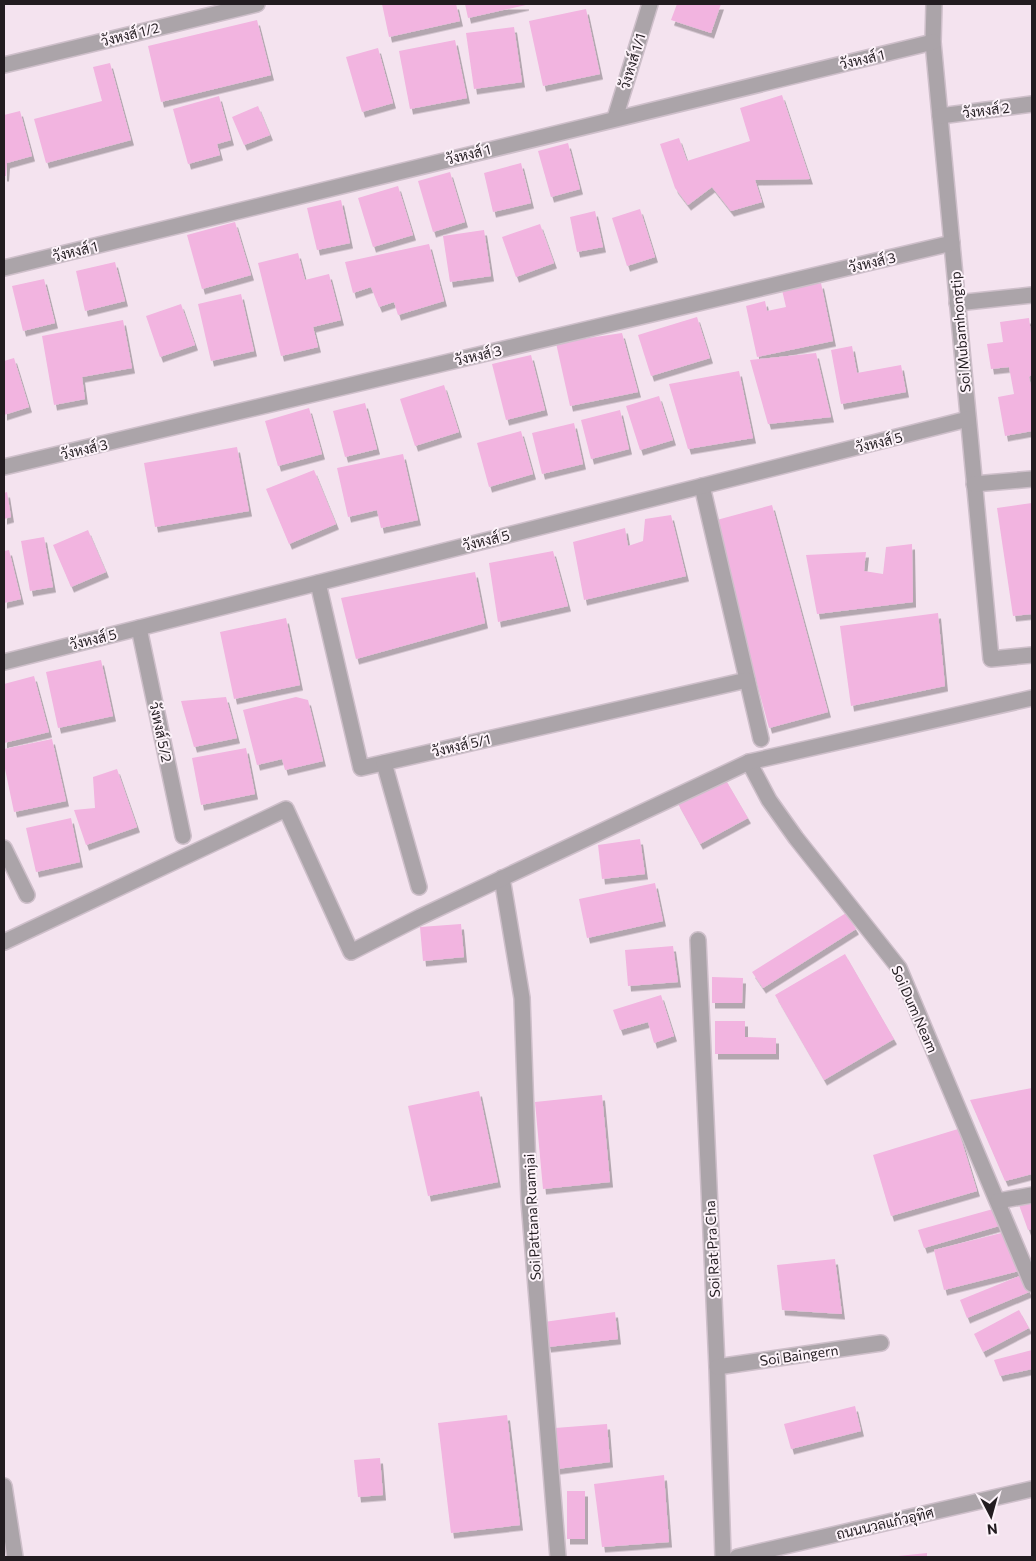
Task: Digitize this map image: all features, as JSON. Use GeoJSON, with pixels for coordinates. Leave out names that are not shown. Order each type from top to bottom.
{"type":"FeatureCollection","features":[{"type":"Feature","properties":{"kind":"street","name":"วังหงส์ 1/2"},"geometry":{"type":"LineString","coordinates":[[4,65],[257,4]]}},
{"type":"Feature","properties":{"kind":"street","name":"วังหงส์ 1/1"},"geometry":{"type":"LineString","coordinates":[[615,118],[650,4]]}},
{"type":"Feature","properties":{"kind":"street","name":"Soi Mubamhongtip"},"geometry":{"type":"LineString","coordinates":[[934,4],[933,42],[990,660],[1032,655]]}},
{"type":"Feature","properties":{"kind":"street","name":"วังหงส์ 1"},"geometry":{"type":"LineString","coordinates":[[4,268],[933,42]]}},
{"type":"Feature","properties":{"kind":"street","name":"วังหงส์ 2"},"geometry":{"type":"LineString","coordinates":[[940,116],[1032,104]]}},
{"type":"Feature","properties":{"kind":"street","name":"วังหงส์ 3"},"geometry":{"type":"LineString","coordinates":[[4,468],[952,243]]}},
{"type":"Feature","properties":{"kind":"street"},"geometry":{"type":"LineString","coordinates":[[957,304],[1032,295]]}},
{"type":"Feature","properties":{"kind":"street","name":"วังหงส์ 5"},"geometry":{"type":"LineString","coordinates":[[4,662],[968,419]]}},
{"type":"Feature","properties":{"kind":"street"},"geometry":{"type":"LineString","coordinates":[[974,484],[1032,479]]}},
{"type":"Feature","properties":{"kind":"street"},"geometry":{"type":"LineString","coordinates":[[702,486],[761,739]]}},
{"type":"Feature","properties":{"kind":"street","name":"วังหงส์ 5/1"},"geometry":{"type":"LineString","coordinates":[[318,583],[361,768],[747,680]]}},
{"type":"Feature","properties":{"kind":"street","name":"วังหงส์ 5/2"},"geometry":{"type":"LineString","coordinates":[[139,628],[183,836]]}},
{"type":"Feature","properties":{"kind":"street"},"geometry":{"type":"LineString","coordinates":[[4,942],[286,809],[351,952],[502,878],[749,762],[1032,698]]}},
{"type":"Feature","properties":{"kind":"street","name":"Soi Dum Neam"},"geometry":{"type":"LineString","coordinates":[[749,762],[769,800],[796,838],[899,968],[1032,1284]]}},
{"type":"Feature","properties":{"kind":"street"},"geometry":{"type":"LineString","coordinates":[[384,763],[419,887]]}},
{"type":"Feature","properties":{"kind":"street"},"geometry":{"type":"LineString","coordinates":[[4,848],[27,895]]}},
{"type":"Feature","properties":{"kind":"street","name":"Soi Pattana Ruamjai"},"geometry":{"type":"LineString","coordinates":[[502,878],[522,998],[529,1201],[558,1557]]}},
{"type":"Feature","properties":{"kind":"street","name":"Soi Rat Pra Cha"},"geometry":{"type":"LineString","coordinates":[[698,940],[724,1557]]}},
{"type":"Feature","properties":{"kind":"street"},"geometry":{"type":"LineString","coordinates":[[998,1202],[1032,1195]]}},
{"type":"Feature","properties":{"kind":"street","name":"Soi Baingern"},"geometry":{"type":"LineString","coordinates":[[717,1367],[881,1343]]}},
{"type":"Feature","properties":{"kind":"street"},"geometry":{"type":"LineString","coordinates":[[4,1486],[15,1557]]}},
{"type":"Feature","properties":{"kind":"street","name":"ถนนนวลแก้วอุทิศ"},"geometry":{"type":"LineString","coordinates":[[738,1557],[763,1554],[1032,1488]]}},
{"type":"Feature","properties":{"kind":"building"},"geometry":{"type":"Polygon","coordinates":[[[382,4],[456,4],[460,21],[389,37],[382,4]]]}},
{"type":"Feature","properties":{"kind":"building"},"geometry":{"type":"Polygon","coordinates":[[[465,4],[526,4],[526,5],[468,18],[465,4]]]}},
{"type":"Feature","properties":{"kind":"building"},"geometry":{"type":"Polygon","coordinates":[[[677,4],[721,4],[711,33],[671,20],[677,4]]]}},
{"type":"Feature","properties":{"kind":"building"},"geometry":{"type":"Polygon","coordinates":[[[586,9],[600,74],[543,86],[529,21],[586,9]]]}},
{"type":"Feature","properties":{"kind":"building"},"geometry":{"type":"Polygon","coordinates":[[[257,20],[271,75],[161,102],[148,46],[257,20]]]}},
{"type":"Feature","properties":{"kind":"building"},"geometry":{"type":"Polygon","coordinates":[[[514,27],[522,82],[474,89],[466,33],[514,27]]]}},
{"type":"Feature","properties":{"kind":"building"},"geometry":{"type":"Polygon","coordinates":[[[455,40],[467,98],[410,109],[399,51],[455,40]]]}},
{"type":"Feature","properties":{"kind":"building"},"geometry":{"type":"Polygon","coordinates":[[[378,48],[393,103],[362,112],[346,57],[378,48]]]}},
{"type":"Feature","properties":{"kind":"building"},"geometry":{"type":"Polygon","coordinates":[[[110,63],[131,140],[46,163],[34,119],[102,101],[93,67],[110,63]]]}},
{"type":"Feature","properties":{"kind":"building"},"geometry":{"type":"Polygon","coordinates":[[[782,95],[810,179],[755,180],[762,202],[731,211],[712,187],[688,205],[675,188],[660,144],[679,138],[687,161],[750,141],[740,108],[782,95]]]}},
{"type":"Feature","properties":{"kind":"building"},"geometry":{"type":"Polygon","coordinates":[[[219,96],[231,140],[217,144],[220,155],[188,164],[173,109],[219,96]]]}},
{"type":"Feature","properties":{"kind":"building"},"geometry":{"type":"Polygon","coordinates":[[[258,106],[270,135],[244,145],[232,117],[258,106]]]}},
{"type":"Feature","properties":{"kind":"building"},"geometry":{"type":"Polygon","coordinates":[[[20,111],[32,156],[7,163],[6,176],[4,176],[4,115],[20,111]]]}},
{"type":"Feature","properties":{"kind":"building"},"geometry":{"type":"Polygon","coordinates":[[[568,143],[580,189],[551,197],[538,151],[568,143]]]}},
{"type":"Feature","properties":{"kind":"building"},"geometry":{"type":"Polygon","coordinates":[[[521,163],[531,203],[493,212],[484,173],[521,163]]]}},
{"type":"Feature","properties":{"kind":"building"},"geometry":{"type":"Polygon","coordinates":[[[450,172],[465,222],[433,232],[418,181],[450,172]]]}},
{"type":"Feature","properties":{"kind":"building"},"geometry":{"type":"Polygon","coordinates":[[[398,186],[413,235],[373,247],[358,198],[398,186]]]}},
{"type":"Feature","properties":{"kind":"building"},"geometry":{"type":"Polygon","coordinates":[[[341,200],[350,243],[317,250],[307,208],[341,200]]]}},
{"type":"Feature","properties":{"kind":"building"},"geometry":{"type":"Polygon","coordinates":[[[640,209],[655,257],[627,266],[612,218],[640,209]]]}},
{"type":"Feature","properties":{"kind":"building"},"geometry":{"type":"Polygon","coordinates":[[[595,211],[603,247],[577,252],[570,217],[595,211]]]}},
{"type":"Feature","properties":{"kind":"building"},"geometry":{"type":"Polygon","coordinates":[[[235,222],[251,275],[202,289],[187,235],[235,222]]]}},
{"type":"Feature","properties":{"kind":"building"},"geometry":{"type":"Polygon","coordinates":[[[540,224],[554,263],[516,277],[502,237],[540,224]]]}},
{"type":"Feature","properties":{"kind":"building"},"geometry":{"type":"Polygon","coordinates":[[[484,230],[491,276],[450,282],[443,236],[484,230]]]}},
{"type":"Feature","properties":{"kind":"building"},"geometry":{"type":"Polygon","coordinates":[[[429,244],[444,301],[398,315],[394,302],[379,307],[371,287],[353,293],[345,262],[429,244]]]}},
{"type":"Feature","properties":{"kind":"building"},"geometry":{"type":"Polygon","coordinates":[[[298,253],[305,280],[329,274],[341,320],[313,327],[318,347],[281,356],[258,263],[298,253]]]}},
{"type":"Feature","properties":{"kind":"building"},"geometry":{"type":"Polygon","coordinates":[[[115,262],[125,301],[85,311],[76,271],[115,262]]]}},
{"type":"Feature","properties":{"kind":"building"},"geometry":{"type":"Polygon","coordinates":[[[44,279],[55,323],[23,331],[12,286],[44,279]]]}},
{"type":"Feature","properties":{"kind":"building"},"geometry":{"type":"Polygon","coordinates":[[[821,283],[833,341],[757,357],[746,306],[765,301],[767,311],[786,307],[782,290],[821,283]]]}},
{"type":"Feature","properties":{"kind":"building"},"geometry":{"type":"Polygon","coordinates":[[[241,294],[254,351],[211,361],[198,304],[241,294]]]}},
{"type":"Feature","properties":{"kind":"building"},"geometry":{"type":"Polygon","coordinates":[[[181,304],[195,345],[160,357],[146,316],[181,304]]]}},
{"type":"Feature","properties":{"kind":"building"},"geometry":{"type":"Polygon","coordinates":[[[697,317],[710,358],[651,376],[638,335],[697,317]]]}},
{"type":"Feature","properties":{"kind":"building"},"geometry":{"type":"Polygon","coordinates":[[[1029,318],[1032,341],[1032,374],[1029,377],[1032,391],[1032,431],[1005,436],[998,397],[1014,394],[1009,367],[991,369],[987,344],[1003,342],[1000,322],[1029,318]]]}},
{"type":"Feature","properties":{"kind":"building"},"geometry":{"type":"Polygon","coordinates":[[[123,320],[132,368],[82,377],[85,399],[54,405],[42,336],[123,320]]]}},
{"type":"Feature","properties":{"kind":"building"},"geometry":{"type":"Polygon","coordinates":[[[622,333],[638,392],[570,406],[556,343],[622,333]]]}},
{"type":"Feature","properties":{"kind":"building"},"geometry":{"type":"Polygon","coordinates":[[[852,346],[857,373],[901,365],[906,392],[841,404],[831,350],[852,346]]]}},
{"type":"Feature","properties":{"kind":"building"},"geometry":{"type":"Polygon","coordinates":[[[816,353],[831,417],[768,424],[750,360],[816,353]]]}},
{"type":"Feature","properties":{"kind":"building"},"geometry":{"type":"Polygon","coordinates":[[[531,355],[545,410],[506,420],[492,364],[531,355]]]}},
{"type":"Feature","properties":{"kind":"building"},"geometry":{"type":"Polygon","coordinates":[[[14,358],[29,407],[4,415],[4,361],[14,358]]]}},
{"type":"Feature","properties":{"kind":"building"},"geometry":{"type":"Polygon","coordinates":[[[739,371],[753,438],[688,449],[669,384],[739,371]]]}},
{"type":"Feature","properties":{"kind":"building"},"geometry":{"type":"Polygon","coordinates":[[[444,385],[459,432],[415,446],[400,399],[444,385]]]}},
{"type":"Feature","properties":{"kind":"building"},"geometry":{"type":"Polygon","coordinates":[[[659,396],[673,440],[640,450],[626,406],[659,396]]]}},
{"type":"Feature","properties":{"kind":"building"},"geometry":{"type":"Polygon","coordinates":[[[365,403],[377,449],[345,457],[333,411],[365,403]]]}},
{"type":"Feature","properties":{"kind":"building"},"geometry":{"type":"Polygon","coordinates":[[[309,408],[322,454],[278,466],[265,421],[309,408]]]}},
{"type":"Feature","properties":{"kind":"building"},"geometry":{"type":"Polygon","coordinates":[[[620,410],[629,449],[591,459],[581,420],[620,410]]]}},
{"type":"Feature","properties":{"kind":"building"},"geometry":{"type":"Polygon","coordinates":[[[574,423],[583,464],[542,474],[532,433],[574,423]]]}},
{"type":"Feature","properties":{"kind":"building"},"geometry":{"type":"Polygon","coordinates":[[[521,431],[533,474],[489,487],[477,443],[521,431]]]}},
{"type":"Feature","properties":{"kind":"building"},"geometry":{"type":"Polygon","coordinates":[[[237,447],[249,511],[155,527],[144,463],[237,447]]]}},
{"type":"Feature","properties":{"kind":"building"},"geometry":{"type":"Polygon","coordinates":[[[403,454],[418,520],[381,528],[377,510],[348,517],[337,468],[403,454]]]}},
{"type":"Feature","properties":{"kind":"building"},"geometry":{"type":"Polygon","coordinates":[[[314,470],[336,524],[289,544],[266,489],[314,470]]]}},
{"type":"Feature","properties":{"kind":"building"},"geometry":{"type":"Polygon","coordinates":[[[7,492],[11,517],[4,519],[4,493],[7,492]]]}},
{"type":"Feature","properties":{"kind":"building"},"geometry":{"type":"Polygon","coordinates":[[[1032,503],[1032,614],[1013,616],[997,508],[1032,503]]]}},
{"type":"Feature","properties":{"kind":"building"},"geometry":{"type":"Polygon","coordinates":[[[772,505],[828,712],[769,728],[713,521],[772,505]]]}},
{"type":"Feature","properties":{"kind":"building"},"geometry":{"type":"Polygon","coordinates":[[[671,515],[686,576],[584,600],[573,542],[625,528],[628,546],[643,541],[645,519],[671,515]]]}},
{"type":"Feature","properties":{"kind":"building"},"geometry":{"type":"Polygon","coordinates":[[[88,530],[106,572],[71,587],[53,545],[88,530]]]}},
{"type":"Feature","properties":{"kind":"building"},"geometry":{"type":"Polygon","coordinates":[[[44,537],[53,587],[30,591],[21,541],[44,537]]]}},
{"type":"Feature","properties":{"kind":"building"},"geometry":{"type":"Polygon","coordinates":[[[912,544],[913,602],[817,614],[806,555],[866,552],[864,571],[883,574],[886,547],[912,544]]]}},
{"type":"Feature","properties":{"kind":"building"},"geometry":{"type":"Polygon","coordinates":[[[9,550],[21,599],[4,603],[4,551],[9,550]]]}},
{"type":"Feature","properties":{"kind":"building"},"geometry":{"type":"Polygon","coordinates":[[[553,551],[568,606],[498,622],[489,563],[553,551]]]}},
{"type":"Feature","properties":{"kind":"building"},"geometry":{"type":"Polygon","coordinates":[[[475,572],[485,623],[356,659],[341,598],[475,572]]]}},
{"type":"Feature","properties":{"kind":"building"},"geometry":{"type":"Polygon","coordinates":[[[938,613],[945,686],[851,706],[840,626],[938,613]]]}},
{"type":"Feature","properties":{"kind":"building"},"geometry":{"type":"Polygon","coordinates":[[[286,618],[300,685],[234,699],[220,632],[286,618]]]}},
{"type":"Feature","properties":{"kind":"building"},"geometry":{"type":"Polygon","coordinates":[[[101,660],[113,716],[58,728],[46,672],[101,660]]]}},
{"type":"Feature","properties":{"kind":"building"},"geometry":{"type":"Polygon","coordinates":[[[34,676],[49,732],[4,743],[4,684],[34,676]]]}},
{"type":"Feature","properties":{"kind":"building"},"geometry":{"type":"Polygon","coordinates":[[[226,697],[237,738],[194,747],[181,701],[226,697]]]}},
{"type":"Feature","properties":{"kind":"building"},"geometry":{"type":"Polygon","coordinates":[[[296,697],[308,700],[323,761],[285,770],[282,759],[257,765],[243,710],[296,697]]]}},
{"type":"Feature","properties":{"kind":"building"},"geometry":{"type":"Polygon","coordinates":[[[52,739],[66,801],[14,812],[4,764],[4,749],[52,739]]]}},
{"type":"Feature","properties":{"kind":"building"},"geometry":{"type":"Polygon","coordinates":[[[246,748],[255,794],[201,805],[192,758],[246,748]]]}},
{"type":"Feature","properties":{"kind":"building"},"geometry":{"type":"Polygon","coordinates":[[[117,769],[137,827],[86,845],[74,810],[95,808],[93,777],[117,769]]]}},
{"type":"Feature","properties":{"kind":"building"},"geometry":{"type":"Polygon","coordinates":[[[724,777],[748,818],[700,844],[677,802],[724,777]]]}},
{"type":"Feature","properties":{"kind":"building"},"geometry":{"type":"Polygon","coordinates":[[[71,818],[80,862],[36,872],[26,828],[71,818]]]}},
{"type":"Feature","properties":{"kind":"building"},"geometry":{"type":"Polygon","coordinates":[[[640,839],[645,874],[602,879],[598,845],[640,839]]]}},
{"type":"Feature","properties":{"kind":"building"},"geometry":{"type":"Polygon","coordinates":[[[655,883],[663,921],[587,938],[579,899],[655,883]]]}},
{"type":"Feature","properties":{"kind":"building"},"geometry":{"type":"Polygon","coordinates":[[[846,913],[856,929],[763,988],[752,972],[846,913]]]}},
{"type":"Feature","properties":{"kind":"building"},"geometry":{"type":"Polygon","coordinates":[[[461,924],[464,957],[423,961],[420,927],[461,924]]]}},
{"type":"Feature","properties":{"kind":"building"},"geometry":{"type":"Polygon","coordinates":[[[673,946],[678,982],[628,986],[625,950],[673,946]]]}},
{"type":"Feature","properties":{"kind":"building"},"geometry":{"type":"Polygon","coordinates":[[[845,954],[894,1039],[824,1080],[775,995],[845,954]]]}},
{"type":"Feature","properties":{"kind":"building"},"geometry":{"type":"Polygon","coordinates":[[[712,977],[743,978],[742,1003],[712,1003],[712,977]]]}},
{"type":"Feature","properties":{"kind":"building"},"geometry":{"type":"Polygon","coordinates":[[[661,995],[674,1036],[654,1043],[648,1022],[620,1030],[613,1010],[661,995]]]}},
{"type":"Feature","properties":{"kind":"building"},"geometry":{"type":"Polygon","coordinates":[[[715,1021],[745,1021],[745,1037],[776,1038],[776,1054],[715,1054],[715,1021]]]}},
{"type":"Feature","properties":{"kind":"building"},"geometry":{"type":"Polygon","coordinates":[[[1032,1088],[1032,1174],[1005,1181],[970,1100],[1032,1088]]]}},
{"type":"Feature","properties":{"kind":"building"},"geometry":{"type":"Polygon","coordinates":[[[479,1091],[498,1182],[428,1196],[408,1106],[479,1091]]]}},
{"type":"Feature","properties":{"kind":"building"},"geometry":{"type":"Polygon","coordinates":[[[602,1095],[610,1182],[543,1189],[535,1102],[602,1095]]]}},
{"type":"Feature","properties":{"kind":"building"},"geometry":{"type":"Polygon","coordinates":[[[958,1129],[977,1191],[891,1216],[873,1155],[958,1129]]]}},
{"type":"Feature","properties":{"kind":"building"},"geometry":{"type":"Polygon","coordinates":[[[1032,1203],[1032,1229],[1028,1230],[1019,1205],[1032,1203]]]}},
{"type":"Feature","properties":{"kind":"building"},"geometry":{"type":"Polygon","coordinates":[[[993,1209],[999,1226],[924,1248],[918,1230],[993,1209]]]}},
{"type":"Feature","properties":{"kind":"building"},"geometry":{"type":"Polygon","coordinates":[[[1009,1231],[1019,1271],[944,1290],[934,1250],[1009,1231]]]}},
{"type":"Feature","properties":{"kind":"building"},"geometry":{"type":"Polygon","coordinates":[[[835,1259],[842,1314],[782,1310],[777,1265],[835,1259]]]}},
{"type":"Feature","properties":{"kind":"building"},"geometry":{"type":"Polygon","coordinates":[[[1022,1275],[1029,1292],[967,1318],[960,1300],[1022,1275]]]}},
{"type":"Feature","properties":{"kind":"building"},"geometry":{"type":"Polygon","coordinates":[[[1019,1310],[1029,1328],[983,1352],[974,1334],[1019,1310]]]}},
{"type":"Feature","properties":{"kind":"building"},"geometry":{"type":"Polygon","coordinates":[[[615,1312],[618,1339],[548,1347],[544,1322],[615,1312]]]}},
{"type":"Feature","properties":{"kind":"building"},"geometry":{"type":"Polygon","coordinates":[[[1032,1350],[1032,1369],[1000,1376],[994,1360],[1032,1350]]]}},
{"type":"Feature","properties":{"kind":"building"},"geometry":{"type":"Polygon","coordinates":[[[855,1406],[861,1431],[791,1449],[784,1424],[855,1406]]]}},
{"type":"Feature","properties":{"kind":"building"},"geometry":{"type":"Polygon","coordinates":[[[507,1415],[520,1525],[451,1533],[438,1423],[507,1415]]]}},
{"type":"Feature","properties":{"kind":"building"},"geometry":{"type":"Polygon","coordinates":[[[607,1424],[610,1462],[557,1469],[555,1428],[607,1424]]]}},
{"type":"Feature","properties":{"kind":"building"},"geometry":{"type":"Polygon","coordinates":[[[380,1458],[383,1495],[358,1497],[354,1460],[380,1458]]]}},
{"type":"Feature","properties":{"kind":"building"},"geometry":{"type":"Polygon","coordinates":[[[664,1475],[669,1542],[602,1547],[594,1484],[664,1475]]]}},
{"type":"Feature","properties":{"kind":"building"},"geometry":{"type":"Polygon","coordinates":[[[567,1491],[585,1491],[585,1539],[567,1539],[567,1491]]]}},
{"type":"Feature","properties":{"kind":"building"},"geometry":{"type":"Polygon","coordinates":[[[927,1553],[927,1557],[898,1557],[898,1556],[927,1553]]]}}]}
